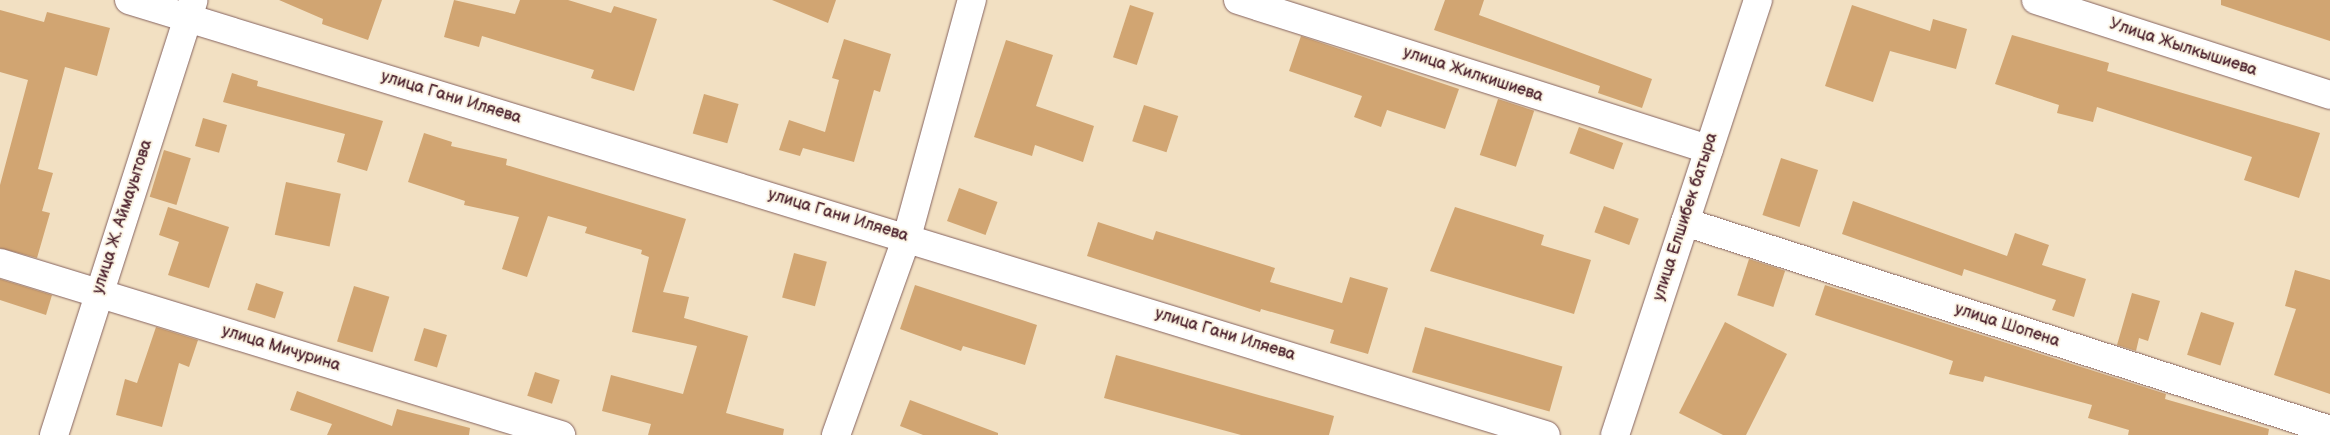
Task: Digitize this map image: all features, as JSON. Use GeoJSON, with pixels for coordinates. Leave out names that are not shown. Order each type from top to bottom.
{"type":"FeatureCollection","features":[{"type":"Feature","properties":{"kind":"street","name":"улица Гани Иляева"},"geometry":{"type":"LineString","coordinates":[[129,0],[190,9],[907,237],[1546,435]]}},
{"type":"Feature","properties":{"kind":"street"},"geometry":{"type":"LineString","coordinates":[[836,435],[907,237],[972,0]]}},
{"type":"Feature","properties":{"kind":"street","name":"улица Жилкишиева"},"geometry":{"type":"LineString","coordinates":[[1238,0],[1709,149]]}},
{"type":"Feature","properties":{"kind":"street","name":"улица Елшибек батыра"},"geometry":{"type":"LineString","coordinates":[[1615,435],[1758,0]]}},
{"type":"Feature","properties":{"kind":"street","name":"Улица Жылкышиева"},"geometry":{"type":"LineString","coordinates":[[2036,0],[2330,95]]}},
{"type":"Feature","properties":{"kind":"street","name":"улица Ж. Аймауытова"},"geometry":{"type":"LineString","coordinates":[[54,435],[190,9]]}},
{"type":"Feature","properties":{"kind":"street","name":"улица Шопена"},"geometry":{"type":"LineString","coordinates":[[1685,222],[2330,430]]}},
{"type":"Feature","properties":{"kind":"street","name":"улица Мичурина"},"geometry":{"type":"LineString","coordinates":[[0,263],[561,435]]}},
{"type":"Feature","properties":{"kind":"building"},"geometry":{"type":"Polygon","coordinates":[[[279,0],[382,0],[368,40],[322,24],[323,19],[279,0]]]}},
{"type":"Feature","properties":{"kind":"building"},"geometry":{"type":"Polygon","coordinates":[[[454,0],[515,14],[520,0],[568,0],[611,13],[614,6],[657,19],[634,91],[591,78],[594,70],[482,36],[479,47],[444,37],[454,0]]]}},
{"type":"Feature","properties":{"kind":"building"},"geometry":{"type":"Polygon","coordinates":[[[772,0],[836,0],[828,23],[772,0]]]}},
{"type":"Feature","properties":{"kind":"building"},"geometry":{"type":"Polygon","coordinates":[[[1445,0],[1484,0],[1479,15],[1652,79],[1642,108],[1598,93],[1600,86],[1434,30],[1445,0]]]}},
{"type":"Feature","properties":{"kind":"building"},"geometry":{"type":"Polygon","coordinates":[[[2221,0],[2330,0],[2330,41],[2221,5],[2221,0]]]}},
{"type":"Feature","properties":{"kind":"building"},"geometry":{"type":"Polygon","coordinates":[[[1130,5],[1154,13],[1137,65],[1113,57],[1130,5]]]}},
{"type":"Feature","properties":{"kind":"building"},"geometry":{"type":"Polygon","coordinates":[[[1852,5],[1930,31],[1933,19],[1967,29],[1956,69],[1890,51],[1873,102],[1825,86],[1852,5]]]}},
{"type":"Feature","properties":{"kind":"building"},"geometry":{"type":"Polygon","coordinates":[[[0,10],[44,22],[47,12],[110,28],[97,76],[65,67],[38,169],[53,173],[42,211],[50,213],[37,258],[0,248],[0,185],[28,80],[0,72],[0,10]]]}},
{"type":"Feature","properties":{"kind":"building"},"geometry":{"type":"Polygon","coordinates":[[[2012,35],[2109,63],[2107,71],[2320,133],[2299,198],[2244,180],[2252,157],[2097,107],[2093,122],[2057,113],[2059,105],[1995,84],[2012,35]]]}},
{"type":"Feature","properties":{"kind":"building"},"geometry":{"type":"Polygon","coordinates":[[[1301,36],[1459,89],[1445,129],[1387,110],[1381,127],[1354,117],[1362,96],[1289,71],[1301,36]]]}},
{"type":"Feature","properties":{"kind":"building"},"geometry":{"type":"Polygon","coordinates":[[[844,39],[891,54],[880,92],[874,90],[854,162],[803,148],[800,156],[779,150],[789,120],[825,132],[839,80],[832,78],[844,39]]]}},
{"type":"Feature","properties":{"kind":"building"},"geometry":{"type":"Polygon","coordinates":[[[1006,40],[1053,55],[1036,106],[1094,126],[1083,162],[1035,145],[1032,156],[974,137],[1006,40]]]}},
{"type":"Feature","properties":{"kind":"building"},"geometry":{"type":"Polygon","coordinates":[[[232,73],[258,81],[257,86],[383,121],[367,171],[337,162],[345,134],[223,102],[232,73]]]}},
{"type":"Feature","properties":{"kind":"building"},"geometry":{"type":"Polygon","coordinates":[[[704,94],[739,104],[727,143],[693,133],[704,94]]]}},
{"type":"Feature","properties":{"kind":"building"},"geometry":{"type":"Polygon","coordinates":[[[1498,99],[1534,111],[1516,167],[1480,155],[1498,99]]]}},
{"type":"Feature","properties":{"kind":"building"},"geometry":{"type":"Polygon","coordinates":[[[1144,105],[1178,116],[1166,152],[1132,141],[1144,105]]]}},
{"type":"Feature","properties":{"kind":"building"},"geometry":{"type":"Polygon","coordinates":[[[203,118],[227,125],[219,153],[195,146],[203,118]]]}},
{"type":"Feature","properties":{"kind":"building"},"geometry":{"type":"Polygon","coordinates":[[[1579,127],[1623,143],[1614,169],[1569,153],[1579,127]]]}},
{"type":"Feature","properties":{"kind":"building"},"geometry":{"type":"Polygon","coordinates":[[[424,133],[452,142],[451,146],[507,159],[506,165],[686,219],[663,292],[689,297],[684,318],[748,336],[726,413],[784,429],[783,435],[648,435],[651,424],[602,411],[611,375],[683,394],[697,346],[632,332],[649,257],[641,254],[642,250],[585,233],[587,227],[548,216],[527,277],[502,269],[519,217],[464,205],[465,201],[408,182],[424,133]]]}},
{"type":"Feature","properties":{"kind":"building"},"geometry":{"type":"Polygon","coordinates":[[[164,150],[191,158],[176,205],[150,197],[164,150]]]}},
{"type":"Feature","properties":{"kind":"building"},"geometry":{"type":"Polygon","coordinates":[[[1781,158],[1818,170],[1800,227],[1762,215],[1781,158]]]}},
{"type":"Feature","properties":{"kind":"building"},"geometry":{"type":"Polygon","coordinates":[[[286,182],[341,194],[330,246],[275,235],[286,182]]]}},
{"type":"Feature","properties":{"kind":"building"},"geometry":{"type":"Polygon","coordinates":[[[959,188],[998,202],[986,235],[947,221],[959,188]]]}},
{"type":"Feature","properties":{"kind":"building"},"geometry":{"type":"Polygon","coordinates":[[[1853,201],[2007,256],[2015,233],[2049,245],[2042,265],[2086,279],[2074,317],[2052,310],[2056,300],[1964,269],[1962,276],[1842,234],[1853,201]]]}},
{"type":"Feature","properties":{"kind":"building"},"geometry":{"type":"Polygon","coordinates":[[[1604,206],[1639,219],[1629,245],[1594,232],[1604,206]]]}},
{"type":"Feature","properties":{"kind":"building"},"geometry":{"type":"Polygon","coordinates":[[[168,207],[229,227],[209,288],[168,275],[179,242],[159,235],[168,207]]]}},
{"type":"Feature","properties":{"kind":"building"},"geometry":{"type":"Polygon","coordinates":[[[1455,207],[1544,235],[1541,245],[1591,260],[1574,314],[1430,271],[1455,207]]]}},
{"type":"Feature","properties":{"kind":"building"},"geometry":{"type":"Polygon","coordinates":[[[1098,222],[1153,240],[1156,231],[1275,268],[1270,282],[1342,303],[1350,277],[1388,288],[1368,354],[1330,343],[1334,330],[1261,309],[1260,312],[1087,256],[1098,222]]]}},
{"type":"Feature","properties":{"kind":"building"},"geometry":{"type":"Polygon","coordinates":[[[794,253],[827,262],[815,306],[782,297],[794,253]]]}},
{"type":"Feature","properties":{"kind":"building"},"geometry":{"type":"Polygon","coordinates":[[[1749,259],[1785,271],[1773,307],[1737,295],[1749,259]]]}},
{"type":"Feature","properties":{"kind":"building"},"geometry":{"type":"Polygon","coordinates":[[[2295,270],[2330,280],[2330,394],[2274,375],[2296,309],[2285,306],[2295,270]]]}},
{"type":"Feature","properties":{"kind":"building"},"geometry":{"type":"Polygon","coordinates":[[[0,279],[52,295],[46,315],[0,300],[0,279]]]}},
{"type":"Feature","properties":{"kind":"building"},"geometry":{"type":"Polygon","coordinates":[[[256,283],[284,292],[275,319],[247,310],[256,283]]]}},
{"type":"Feature","properties":{"kind":"building"},"geometry":{"type":"Polygon","coordinates":[[[915,285],[1037,325],[1025,365],[963,346],[961,351],[900,329],[915,285]]]}},
{"type":"Feature","properties":{"kind":"building"},"geometry":{"type":"Polygon","coordinates":[[[1825,285],[2166,394],[2165,399],[2269,429],[2268,435],[2128,435],[2129,430],[2088,418],[2092,405],[1985,376],[1983,382],[1949,374],[1953,361],[1815,315],[1825,285]]]}},
{"type":"Feature","properties":{"kind":"building"},"geometry":{"type":"Polygon","coordinates":[[[354,286],[389,297],[372,352],[337,341],[354,286]]]}},
{"type":"Feature","properties":{"kind":"building"},"geometry":{"type":"Polygon","coordinates":[[[2132,293],[2160,301],[2148,341],[2139,338],[2136,351],[2117,345],[2132,293]]]}},
{"type":"Feature","properties":{"kind":"building"},"geometry":{"type":"Polygon","coordinates":[[[2201,312],[2234,323],[2220,366],[2187,355],[2201,312]]]}},
{"type":"Feature","properties":{"kind":"building"},"geometry":{"type":"Polygon","coordinates":[[[1725,322],[1787,354],[1746,435],[1723,435],[1679,413],[1725,322]]]}},
{"type":"Feature","properties":{"kind":"building"},"geometry":{"type":"Polygon","coordinates":[[[156,327],[198,340],[189,367],[179,363],[162,427],[116,415],[125,379],[137,383],[156,327]]]}},
{"type":"Feature","properties":{"kind":"building"},"geometry":{"type":"Polygon","coordinates":[[[1425,327],[1562,366],[1550,412],[1412,372],[1425,327]]]}},
{"type":"Feature","properties":{"kind":"building"},"geometry":{"type":"Polygon","coordinates":[[[424,328],[447,335],[437,368],[414,361],[424,328]]]}},
{"type":"Feature","properties":{"kind":"building"},"geometry":{"type":"Polygon","coordinates":[[[1116,355],[1334,416],[1329,435],[1241,435],[1104,398],[1116,355]]]}},
{"type":"Feature","properties":{"kind":"building"},"geometry":{"type":"Polygon","coordinates":[[[535,372],[560,380],[552,404],[527,396],[535,372]]]}},
{"type":"Feature","properties":{"kind":"building"},"geometry":{"type":"Polygon","coordinates":[[[297,391],[392,426],[397,409],[470,428],[469,435],[327,435],[332,424],[290,410],[297,391]]]}},
{"type":"Feature","properties":{"kind":"building"},"geometry":{"type":"Polygon","coordinates":[[[910,400],[998,433],[998,435],[923,435],[900,426],[910,400]]]}}]}
